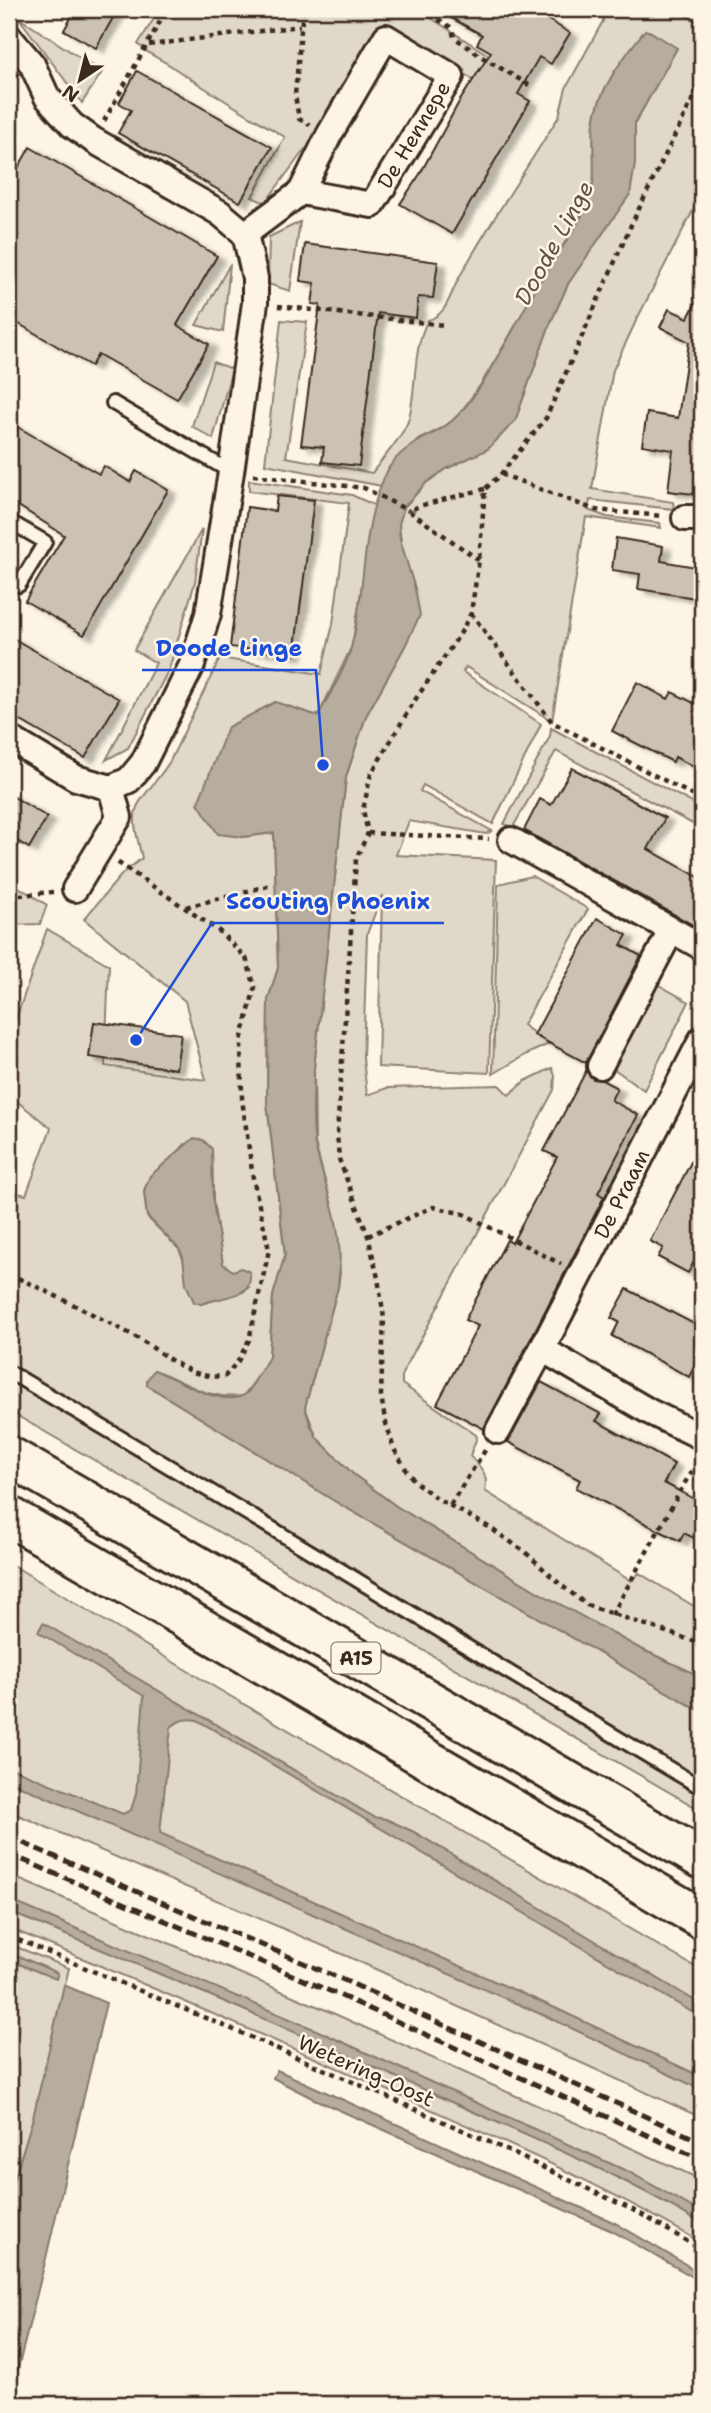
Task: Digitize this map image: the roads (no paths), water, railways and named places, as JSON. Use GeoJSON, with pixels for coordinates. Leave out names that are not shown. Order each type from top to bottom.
{"type":"FeatureCollection","features":[{"type":"Feature","properties":{"kind":"highway","name":"A15"},"geometry":{"type":"LineString","coordinates":[[9,1456],[702,1859]]}},
{"type":"Feature","properties":{"kind":"highway","name":"A15"},"geometry":{"type":"LineString","coordinates":[[10,1517],[702,1919]]}},
{"type":"Feature","properties":{"kind":"street"},"geometry":{"type":"LineString","coordinates":[[9,37],[32,64],[47,97],[72,125],[93,140],[220,213],[245,234],[255,278],[255,303],[208,614],[192,666],[143,763],[129,780],[111,788],[76,778],[9,738]]}},
{"type":"Feature","properties":{"kind":"street","name":"De Hennepe"},"geometry":{"type":"LineString","coordinates":[[245,234],[301,192],[329,135],[386,37],[451,76],[372,205],[301,192]]}},
{"type":"Feature","properties":{"kind":"street"},"geometry":{"type":"LineString","coordinates":[[75,890],[118,817],[111,788]]}},
{"type":"Feature","properties":{"kind":"street"},"geometry":{"type":"LineString","coordinates":[[511,840],[702,947]]}},
{"type":"Feature","properties":{"kind":"street"},"geometry":{"type":"LineString","coordinates":[[600,1066],[671,931]]}},
{"type":"Feature","properties":{"kind":"street","name":"De Praam"},"geometry":{"type":"LineString","coordinates":[[498,1431],[580,1274],[694,1073],[702,1039]]}},
{"type":"Feature","properties":{"kind":"street"},"geometry":{"type":"LineString","coordinates":[[542,1349],[650,1412],[702,1437]]}},
{"type":"Feature","properties":{"kind":"lane"},"geometry":{"type":"LineString","coordinates":[[113,403],[231,472]]}},
{"type":"Feature","properties":{"kind":"lane"},"geometry":{"type":"LineString","coordinates":[[9,521],[45,542],[19,585],[9,579]]}},
{"type":"Feature","properties":{"kind":"lane"},"geometry":{"type":"LineString","coordinates":[[9,1372],[122,1437],[702,1788]]}},
{"type":"Feature","properties":{"kind":"railway"},"geometry":{"type":"LineString","coordinates":[[9,1837],[346,1981],[702,2142]]}},
{"type":"Feature","properties":{"kind":"railway"},"geometry":{"type":"LineString","coordinates":[[9,1854],[339,1995],[702,2160]]}},
{"type":"Feature","properties":{"kind":"place","name":"Doode Linge"},"geometry":{"type":"Point","coordinates":[323,765]}},
{"type":"Feature","properties":{"kind":"place","name":"Scouting Phoenix"},"geometry":{"type":"Point","coordinates":[136,1040]}}]}
